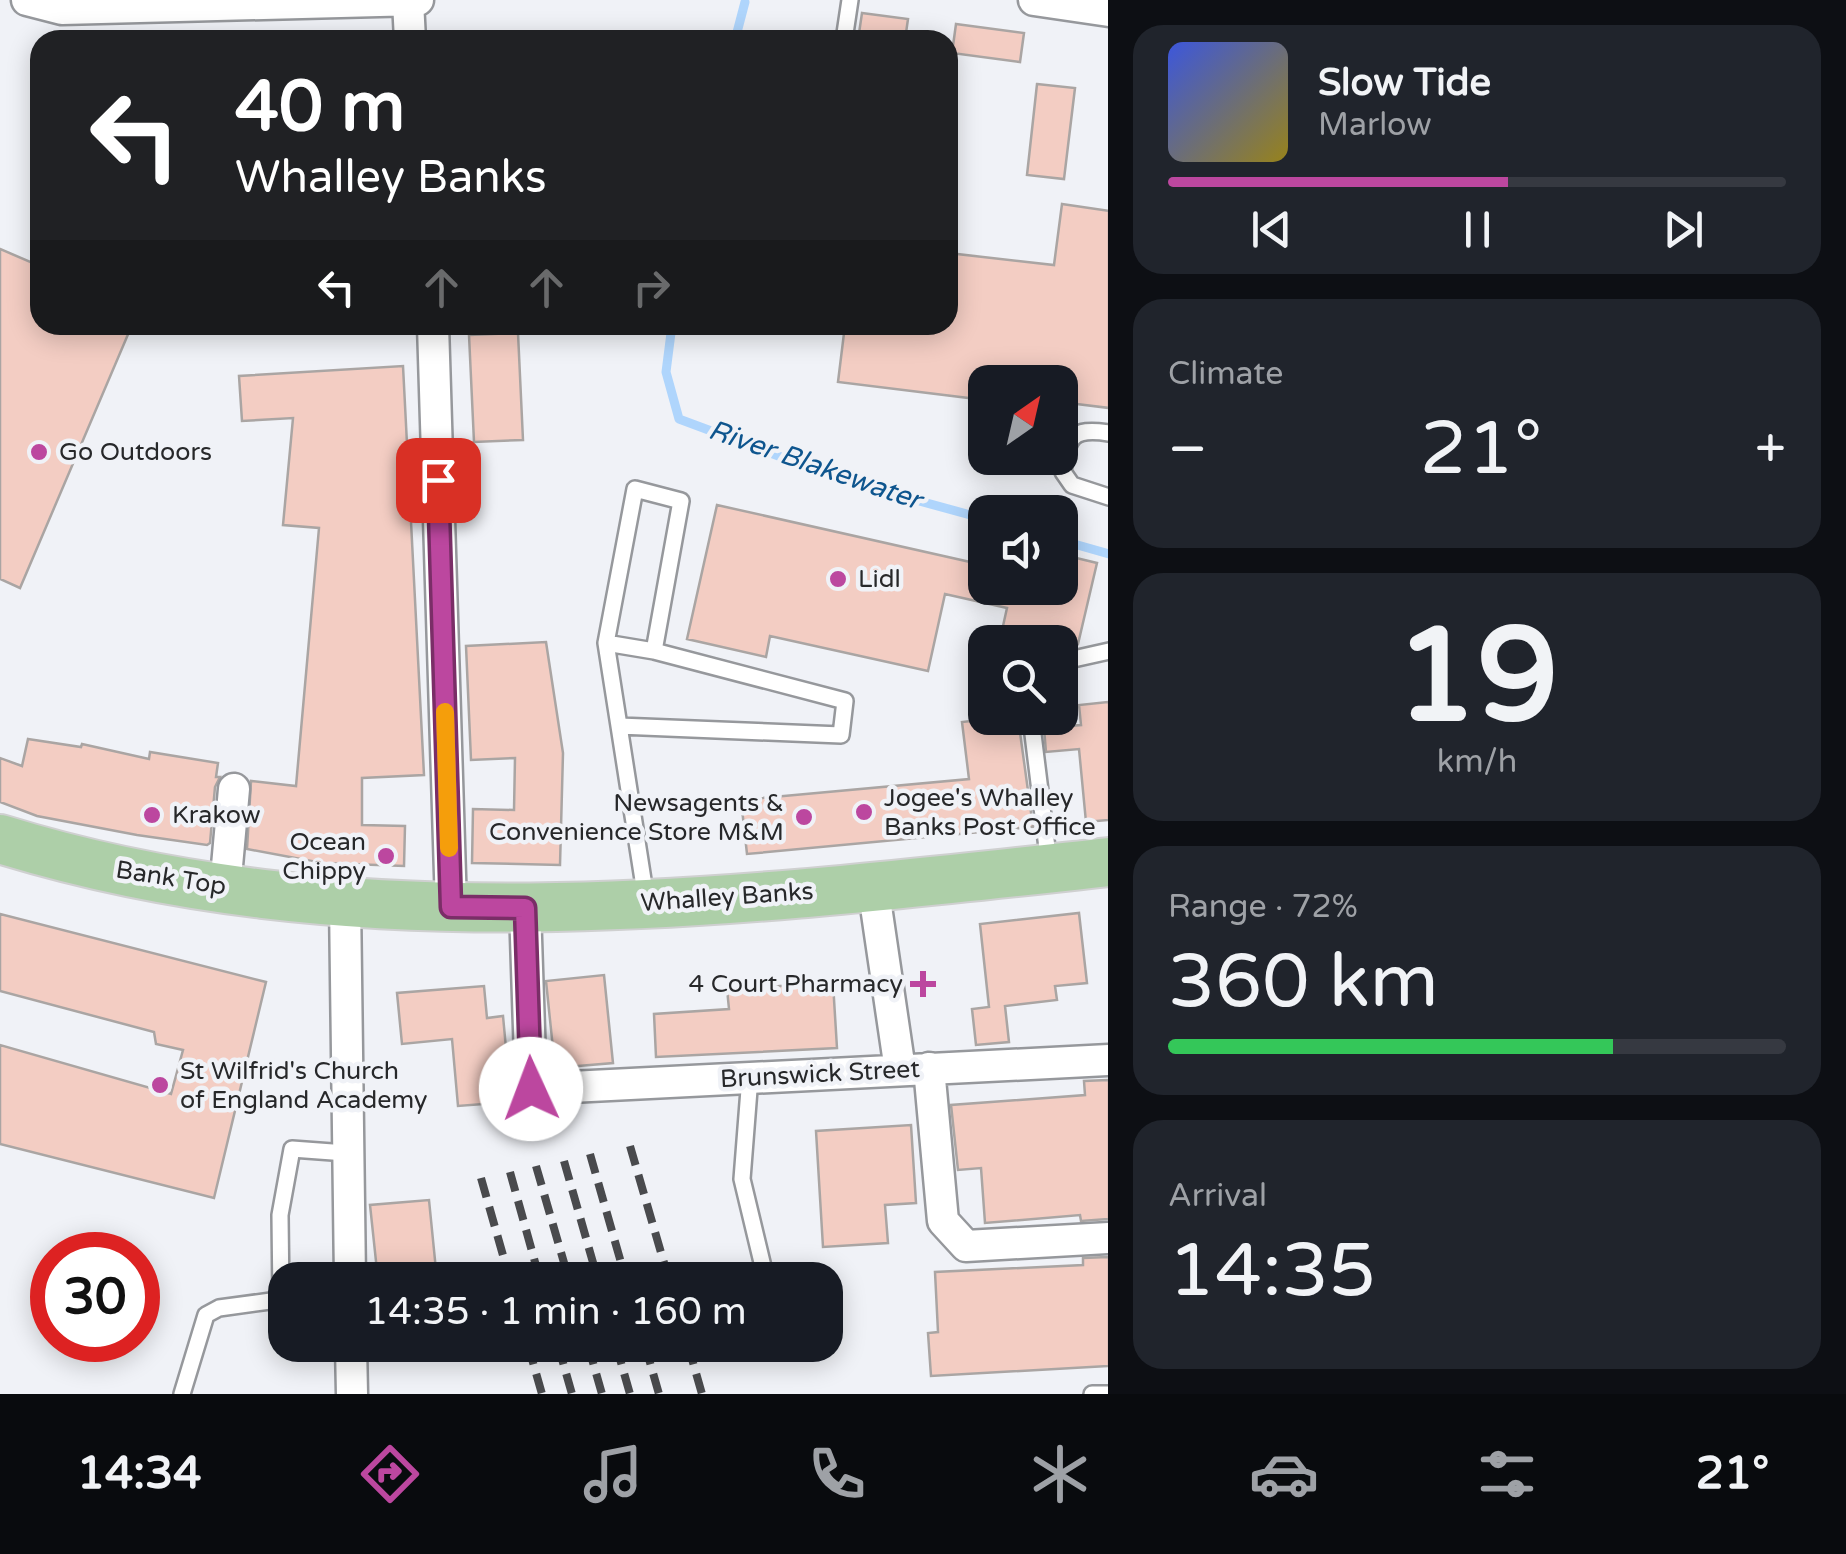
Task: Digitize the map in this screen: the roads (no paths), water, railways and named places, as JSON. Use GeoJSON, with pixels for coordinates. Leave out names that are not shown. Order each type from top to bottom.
{"type":"FeatureCollection","features":[{"type":"Feature","properties":{"kind":"main road","name":"Bank Top"},"geometry":{"type":"LineString","coordinates":[[0,839],[72,861],[147,876],[345,901]]}},
{"type":"Feature","properties":{"kind":"main road","name":"Whalley Banks"},"geometry":{"type":"LineString","coordinates":[[345,901],[525,908],[647,902],[873,886],[1108,862]]}},
{"type":"Feature","properties":{"kind":"street"},"geometry":{"type":"LineString","coordinates":[[28,0],[62,8],[418,0]]}},
{"type":"Feature","properties":{"kind":"street"},"geometry":{"type":"LineString","coordinates":[[408,0],[410,30]]}},
{"type":"Feature","properties":{"kind":"street"},"geometry":{"type":"LineString","coordinates":[[1034,0],[1108,11]]}},
{"type":"Feature","properties":{"kind":"street"},"geometry":{"type":"LineString","coordinates":[[433,335],[451,907]]}},
{"type":"Feature","properties":{"kind":"street"},"geometry":{"type":"LineString","coordinates":[[226,888],[234,789]]}},
{"type":"Feature","properties":{"kind":"street"},"geometry":{"type":"LineString","coordinates":[[873,886],[915,1069],[943,1221],[966,1246],[1108,1238]]}},
{"type":"Feature","properties":{"kind":"street"},"geometry":{"type":"LineString","coordinates":[[345,901],[349,1262]]}},
{"type":"Feature","properties":{"kind":"street","name":"Brunswick Street"},"geometry":{"type":"LineString","coordinates":[[525,908],[531,1089],[1108,1060]]}},
{"type":"Feature","properties":{"kind":"street"},"geometry":{"type":"LineString","coordinates":[[351,1362],[352,1394]]}},
{"type":"Feature","properties":{"kind":"lane"},"geometry":{"type":"LineString","coordinates":[[846,30],[850,0]]}},
{"type":"Feature","properties":{"kind":"lane"},"geometry":{"type":"LineString","coordinates":[[1108,433],[1077,433],[1068,443],[1063,472],[1072,485],[1108,497]]}},
{"type":"Feature","properties":{"kind":"lane"},"geometry":{"type":"LineString","coordinates":[[647,902],[606,644],[635,489],[681,501],[654,652]]}},
{"type":"Feature","properties":{"kind":"lane"},"geometry":{"type":"LineString","coordinates":[[606,644],[654,652],[845,701],[840,736],[619,726]]}},
{"type":"Feature","properties":{"kind":"lane"},"geometry":{"type":"LineString","coordinates":[[1078,658],[1108,651]]}},
{"type":"Feature","properties":{"kind":"lane"},"geometry":{"type":"LineString","coordinates":[[1034,735],[1050,868]]}},
{"type":"Feature","properties":{"kind":"lane"},"geometry":{"type":"LineString","coordinates":[[750,1077],[742,1179],[762,1262]]}},
{"type":"Feature","properties":{"kind":"lane"},"geometry":{"type":"LineString","coordinates":[[282,1262],[280,1215],[292,1148],[346,1153]]}},
{"type":"Feature","properties":{"kind":"lane"},"geometry":{"type":"LineString","coordinates":[[182,1394],[206,1314],[220,1308],[268,1301]]}},
{"type":"Feature","properties":{"kind":"lane"},"geometry":{"type":"LineString","coordinates":[[1092,1394],[1108,1394]]}},
{"type":"Feature","properties":{"kind":"waterway","name":"River Blakewater"},"geometry":{"type":"LineString","coordinates":[[738,30],[745,2]]}},
{"type":"Feature","properties":{"kind":"waterway","name":"River Blakewater"},"geometry":{"type":"LineString","coordinates":[[671,335],[666,372],[679,419],[843,480],[968,514]]}},
{"type":"Feature","properties":{"kind":"waterway","name":"River Blakewater"},"geometry":{"type":"LineString","coordinates":[[1078,545],[1108,554]]}},
{"type":"Feature","properties":{"kind":"railway"},"geometry":{"type":"LineString","coordinates":[[630,1146],[664,1262]]}},
{"type":"Feature","properties":{"kind":"railway"},"geometry":{"type":"LineString","coordinates":[[590,1154],[621,1262]]}},
{"type":"Feature","properties":{"kind":"railway"},"geometry":{"type":"LineString","coordinates":[[564,1161],[593,1262]]}},
{"type":"Feature","properties":{"kind":"railway"},"geometry":{"type":"LineString","coordinates":[[536,1166],[564,1262]]}},
{"type":"Feature","properties":{"kind":"railway"},"geometry":{"type":"LineString","coordinates":[[510,1172],[535,1262]]}},
{"type":"Feature","properties":{"kind":"railway"},"geometry":{"type":"LineString","coordinates":[[481,1178],[505,1262]]}},
{"type":"Feature","properties":{"kind":"railway"},"geometry":{"type":"LineString","coordinates":[[533,1362],[542,1394]]}},
{"type":"Feature","properties":{"kind":"railway"},"geometry":{"type":"LineString","coordinates":[[563,1362],[572,1394]]}},
{"type":"Feature","properties":{"kind":"railway"},"geometry":{"type":"LineString","coordinates":[[593,1362],[602,1394]]}},
{"type":"Feature","properties":{"kind":"railway"},"geometry":{"type":"LineString","coordinates":[[621,1362],[630,1394]]}},
{"type":"Feature","properties":{"kind":"railway"},"geometry":{"type":"LineString","coordinates":[[650,1362],[659,1394]]}},
{"type":"Feature","properties":{"kind":"railway"},"geometry":{"type":"LineString","coordinates":[[693,1362],[702,1394]]}},
{"type":"Feature","properties":{"kind":"place","name":"Go Outdoors"},"geometry":{"type":"Point","coordinates":[39,452]}},
{"type":"Feature","properties":{"kind":"place","name":"Lidl"},"geometry":{"type":"Point","coordinates":[838,579]}},
{"type":"Feature","properties":{"kind":"place","name":"Jogee's Whalley Banks Post Office"},"geometry":{"type":"Point","coordinates":[864,812]}},
{"type":"Feature","properties":{"kind":"place","name":"Krakow"},"geometry":{"type":"Point","coordinates":[152,815]}},
{"type":"Feature","properties":{"kind":"place","name":"Newsagents & Convenience Store M&M"},"geometry":{"type":"Point","coordinates":[804,817]}},
{"type":"Feature","properties":{"kind":"place","name":"Ocean Chippy"},"geometry":{"type":"Point","coordinates":[386,856]}},
{"type":"Feature","properties":{"kind":"place","name":"4 Court Pharmacy"},"geometry":{"type":"Point","coordinates":[923,984]}},
{"type":"Feature","properties":{"kind":"place","name":"St Wilfrid's Church of England Academy"},"geometry":{"type":"Point","coordinates":[160,1085]}}]}
